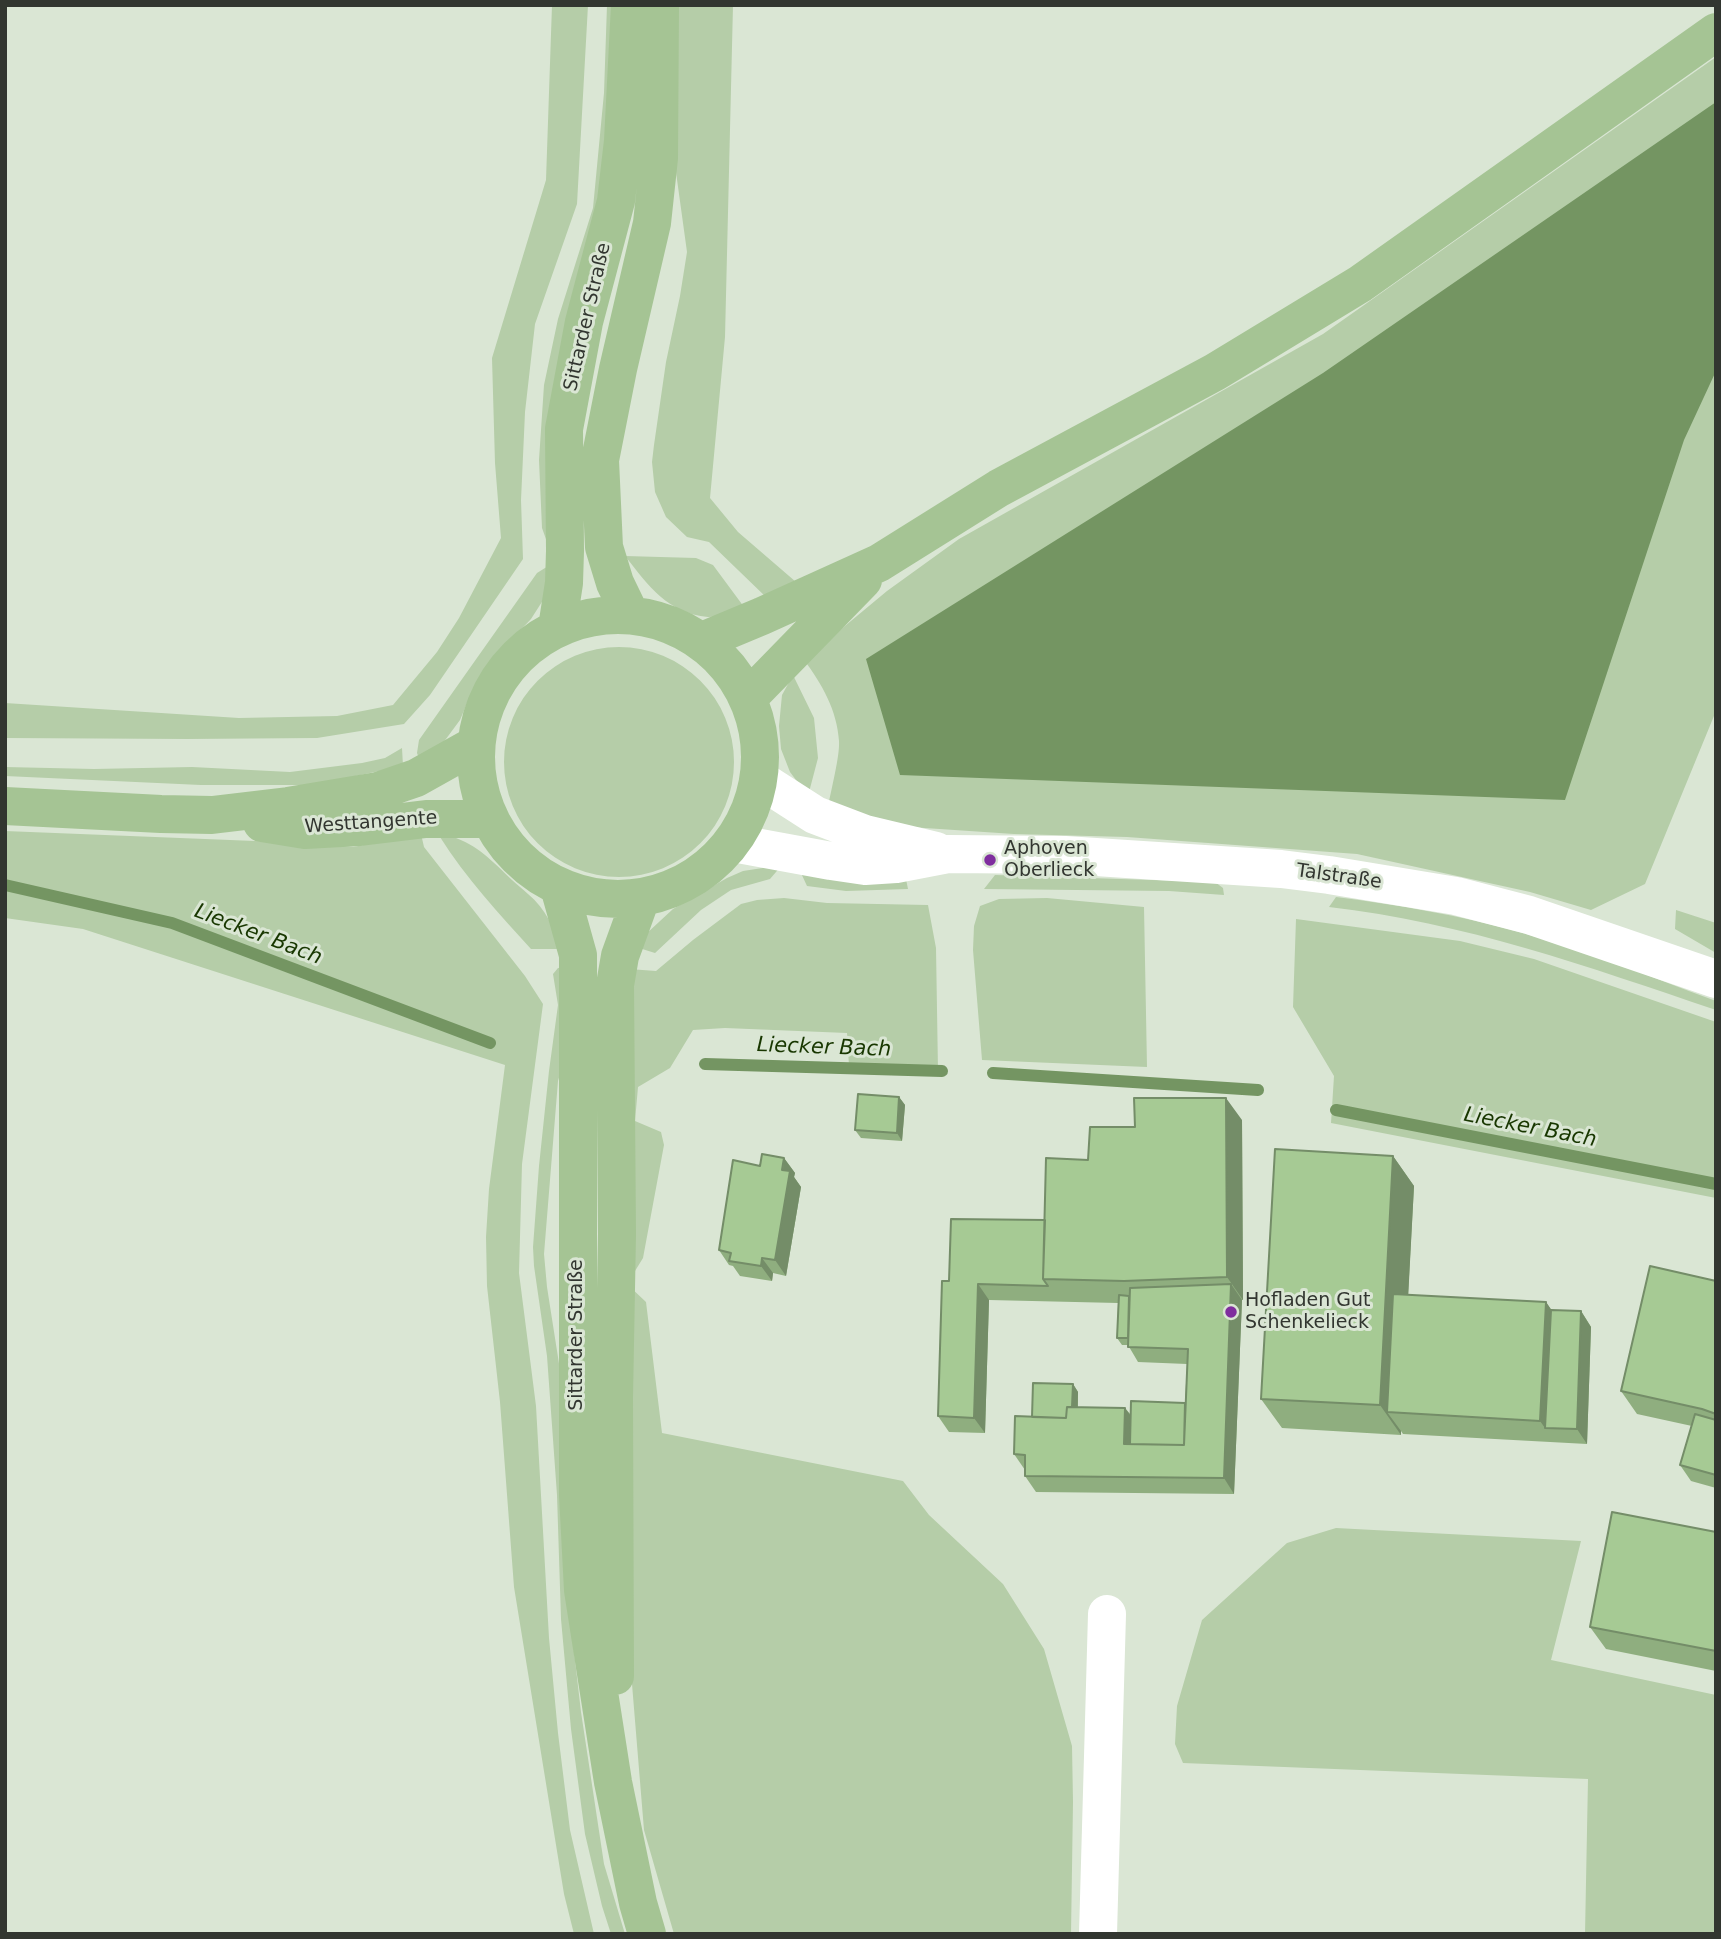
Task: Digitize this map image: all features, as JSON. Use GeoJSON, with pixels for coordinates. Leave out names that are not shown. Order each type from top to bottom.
{"type":"FeatureCollection","features":[{"type":"Feature","properties":{"kind":"main road","name":"Sittarder Straße"},"geometry":{"type":"LineString","coordinates":[[557,628],[564,572],[564,429],[584,322],[616,201],[623,141],[630,5]]}},
{"type":"Feature","properties":{"kind":"main road"},"geometry":{"type":"LineString","coordinates":[[630,614],[615,583],[604,547],[600,460],[652,223],[659,158],[660,5]]}},
{"type":"Feature","properties":{"kind":"main road"},"geometry":{"type":"LineString","coordinates":[[702,641],[762,617],[879,563],[999,488],[1216,372],[1360,284],[1716,32]]}},
{"type":"Feature","properties":{"kind":"main road"},"geometry":{"type":"LineString","coordinates":[[748,698],[879,563]]}},
{"type":"Feature","properties":{"kind":"main road"},"geometry":{"type":"LineString","coordinates":[[630,614],[677,628],[702,641],[733,672],[748,698],[755,720],[761,750],[760,779],[747,819],[733,843],[714,864],[667,892],[640,898],[609,900],[587,897],[559,887],[541,878],[520,861],[503,841],[490,819],[476,771],[475,745],[482,715],[495,686],[513,661],[537,640],[557,628],[584,619],[630,614]]}},
{"type":"Feature","properties":{"kind":"main road","name":"Westtangente"},"geometry":{"type":"LineString","coordinates":[[5,806],[212,815],[288,806],[378,791],[416,778],[475,745]]}},
{"type":"Feature","properties":{"kind":"main road","name":"Westtangente"},"geometry":{"type":"LineString","coordinates":[[212,815],[306,830],[426,819],[490,819]]}},
{"type":"Feature","properties":{"kind":"main road","name":"Sittarder Straße"},"geometry":{"type":"LineString","coordinates":[[559,887],[578,955],[578,1495],[582,1577],[613,1782],[647,1934]]}},
{"type":"Feature","properties":{"kind":"main road","name":"Sittarder Straße"},"geometry":{"type":"LineString","coordinates":[[613,1782],[617,1234],[615,985],[620,956],[640,898]]}},
{"type":"Feature","properties":{"kind":"street","name":"Talstraße"},"geometry":{"type":"LineString","coordinates":[[760,779],[815,815],[865,834],[948,854]]}},
{"type":"Feature","properties":{"kind":"street","name":"Talstraße"},"geometry":{"type":"LineString","coordinates":[[733,843],[865,866],[896,864],[948,854],[1065,855],[1254,867],[1329,875],[1456,896],[1529,915],[1716,979]]}},
{"type":"Feature","properties":{"kind":"street"},"geometry":{"type":"LineString","coordinates":[[1098,1934],[1107,1614]]}},
{"type":"Feature","properties":{"kind":"shaded area"},"geometry":{"type":"Polygon","coordinates":[[[552,5],[588,5],[577,204],[535,324],[525,412],[521,500],[523,559],[430,695],[404,724],[317,738],[5,738],[5,703],[239,718],[337,716],[393,705],[437,652],[459,618],[501,538],[495,463],[492,358],[546,180],[552,5]]]}},
{"type":"Feature","properties":{"kind":"shaded area"},"geometry":{"type":"Polygon","coordinates":[[[607,5],[618,5],[614,132],[547,542],[542,528],[539,460],[544,385],[558,319],[593,208],[604,93],[607,5]]]}},
{"type":"Feature","properties":{"kind":"shaded area"},"geometry":{"type":"Polygon","coordinates":[[[670,5],[733,5],[725,337],[710,498],[738,532],[796,582],[768,599],[709,542],[687,537],[666,517],[655,492],[652,462],[654,445],[666,362],[687,252],[671,136],[670,5]]]}},
{"type":"Feature","properties":{"kind":"shaded area"},"geometry":{"type":"Polygon","coordinates":[[[1716,57],[1716,711],[1645,884],[1591,910],[1530,892],[1357,854],[1127,837],[1014,834],[880,825],[828,807],[838,755],[838,730],[828,698],[804,660],[887,591],[959,539],[1323,334],[1716,57]]]}},
{"type":"Feature","properties":{"kind":"shaded area"},"geometry":{"type":"Polygon","coordinates":[[[1716,102],[1716,371],[1684,440],[1565,800],[900,775],[866,659],[1323,373],[1716,102]]]}},
{"type":"Feature","properties":{"kind":"shaded area"},"geometry":{"type":"Polygon","coordinates":[[[625,556],[696,558],[713,565],[747,611],[708,617],[681,610],[660,596],[625,556]]]}},
{"type":"Feature","properties":{"kind":"shaded area"},"geometry":{"type":"Polygon","coordinates":[[[553,563],[547,594],[531,619],[492,660],[473,689],[460,720],[443,743],[420,761],[417,753],[419,740],[537,573],[553,563]]]}},
{"type":"Feature","properties":{"kind":"shaded area"},"geometry":{"type":"Polygon","coordinates":[[[619,647],[641,649],[663,656],[683,666],[708,689],[729,729],[734,762],[732,784],[725,806],[715,826],[692,851],[652,872],[619,877],[597,875],[575,868],[555,858],[530,835],[509,795],[504,762],[506,740],[513,718],[523,698],[546,673],[586,652],[619,647]]]}},
{"type":"Feature","properties":{"kind":"shaded area"},"geometry":{"type":"Polygon","coordinates":[[[793,675],[814,718],[818,758],[808,796],[790,772],[781,749],[779,726],[782,695],[793,675]]]}},
{"type":"Feature","properties":{"kind":"shaded area"},"geometry":{"type":"Polygon","coordinates":[[[402,748],[403,766],[313,785],[201,785],[5,776],[5,767],[192,767],[290,772],[362,763],[385,758],[402,748]]]}},
{"type":"Feature","properties":{"kind":"shaded area"},"geometry":{"type":"Polygon","coordinates":[[[5,831],[353,847],[421,834],[424,847],[525,976],[543,1004],[522,1164],[519,1273],[536,1406],[549,1638],[558,1733],[570,1830],[594,1934],[574,1934],[564,1894],[514,1587],[500,1402],[487,1286],[486,1237],[489,1189],[505,1065],[83,929],[5,918],[5,831]]]}},
{"type":"Feature","properties":{"kind":"shaded area"},"geometry":{"type":"Polygon","coordinates":[[[451,836],[484,854],[540,906],[549,919],[561,949],[531,949],[472,881],[440,837],[451,836]]]}},
{"type":"Feature","properties":{"kind":"shaded area"},"geometry":{"type":"Polygon","coordinates":[[[782,865],[770,879],[731,890],[701,910],[655,953],[639,948],[646,934],[673,909],[743,871],[782,865]]]}},
{"type":"Feature","properties":{"kind":"shaded area"},"geometry":{"type":"Polygon","coordinates":[[[801,873],[906,879],[908,889],[846,891],[807,886],[801,873]]]}},
{"type":"Feature","properties":{"kind":"shaded area"},"geometry":{"type":"Polygon","coordinates":[[[995,875],[1215,882],[1223,888],[1224,895],[1169,891],[984,889],[995,875]]]}},
{"type":"Feature","properties":{"kind":"shaded area"},"geometry":{"type":"Polygon","coordinates":[[[1336,897],[1451,916],[1544,939],[1716,1001],[1716,1010],[1573,962],[1477,935],[1428,923],[1329,907],[1336,897]]]}},
{"type":"Feature","properties":{"kind":"shaded area"},"geometry":{"type":"Polygon","coordinates":[[[784,898],[827,903],[928,905],[936,948],[938,1071],[849,1066],[847,1033],[725,1028],[693,1030],[670,1068],[638,1087],[635,1121],[661,1132],[664,1145],[643,1258],[627,1284],[646,1302],[662,1433],[903,1481],[929,1515],[1003,1584],[1044,1649],[1072,1746],[1071,1934],[674,1934],[644,1830],[632,1684],[624,1461],[629,969],[656,971],[741,904],[784,898]]]}},
{"type":"Feature","properties":{"kind":"shaded area"},"geometry":{"type":"Polygon","coordinates":[[[1047,898],[1144,907],[1147,1067],[982,1060],[973,950],[974,926],[980,906],[999,899],[1047,898]]]}},
{"type":"Feature","properties":{"kind":"shaded area"},"geometry":{"type":"Polygon","coordinates":[[[1676,910],[1716,923],[1716,953],[1675,929],[1676,910]]]}},
{"type":"Feature","properties":{"kind":"shaded area"},"geometry":{"type":"Polygon","coordinates":[[[1296,919],[1460,941],[1534,959],[1716,1022],[1716,1198],[1331,1123],[1334,1076],[1293,1007],[1296,919]]]}},
{"type":"Feature","properties":{"kind":"shaded area"},"geometry":{"type":"Polygon","coordinates":[[[567,967],[566,1054],[558,1081],[544,1254],[560,1370],[573,1643],[581,1712],[604,1864],[625,1934],[611,1934],[585,1834],[571,1729],[561,1619],[557,1495],[547,1356],[534,1266],[539,1166],[558,1005],[553,974],[558,968],[567,967]]]}},
{"type":"Feature","properties":{"kind":"shaded area"},"geometry":{"type":"Polygon","coordinates":[[[1336,1528],[1581,1541],[1551,1660],[1716,1695],[1716,1934],[1585,1934],[1588,1779],[1183,1763],[1175,1744],[1177,1706],[1202,1620],[1287,1543],[1336,1528]]]}},
{"type":"Feature","properties":{"kind":"building"},"geometry":{"type":"Polygon","coordinates":[[[858,1094],[899,1097],[897,1133],[855,1130],[858,1094]]]}},
{"type":"Feature","properties":{"kind":"building"},"geometry":{"type":"Polygon","coordinates":[[[1134,1098],[1226,1098],[1227,1277],[1124,1281],[1043,1279],[1046,1158],[1088,1160],[1090,1127],[1135,1127],[1134,1098]]]}},
{"type":"Feature","properties":{"kind":"building"},"geometry":{"type":"Polygon","coordinates":[[[1275,1149],[1393,1156],[1380,1405],[1261,1399],[1275,1149]]]}},
{"type":"Feature","properties":{"kind":"building"},"geometry":{"type":"Polygon","coordinates":[[[762,1154],[784,1158],[782,1170],[790,1171],[775,1260],[762,1258],[761,1266],[729,1261],[731,1253],[719,1250],[733,1160],[760,1166],[762,1154]]]}},
{"type":"Feature","properties":{"kind":"building"},"geometry":{"type":"Polygon","coordinates":[[[951,1219],[1045,1220],[1043,1279],[1048,1286],[978,1284],[974,1418],[938,1416],[942,1281],[949,1281],[951,1219]]]}},
{"type":"Feature","properties":{"kind":"building"},"geometry":{"type":"Polygon","coordinates":[[[1650,1266],[1716,1281],[1716,1414],[1621,1391],[1650,1266]]]}},
{"type":"Feature","properties":{"kind":"building"},"geometry":{"type":"Polygon","coordinates":[[[1231,1284],[1224,1478],[1025,1476],[1025,1455],[1014,1454],[1015,1416],[1066,1418],[1067,1407],[1125,1408],[1124,1444],[1184,1445],[1188,1349],[1128,1347],[1130,1288],[1231,1284]]]}},
{"type":"Feature","properties":{"kind":"building"},"geometry":{"type":"Polygon","coordinates":[[[1393,1294],[1546,1302],[1540,1421],[1387,1412],[1393,1294]]]}},
{"type":"Feature","properties":{"kind":"building"},"geometry":{"type":"Polygon","coordinates":[[[1119,1295],[1129,1296],[1128,1338],[1117,1338],[1119,1295]]]}},
{"type":"Feature","properties":{"kind":"building"},"geometry":{"type":"Polygon","coordinates":[[[1551,1310],[1581,1311],[1577,1429],[1545,1428],[1551,1310]]]}},
{"type":"Feature","properties":{"kind":"building"},"geometry":{"type":"Polygon","coordinates":[[[1033,1383],[1073,1384],[1072,1407],[1067,1407],[1066,1418],[1032,1417],[1033,1383]]]}},
{"type":"Feature","properties":{"kind":"building"},"geometry":{"type":"Polygon","coordinates":[[[1131,1401],[1185,1403],[1184,1445],[1130,1444],[1131,1401]]]}},
{"type":"Feature","properties":{"kind":"building"},"geometry":{"type":"Polygon","coordinates":[[[1695,1414],[1716,1420],[1716,1475],[1680,1465],[1695,1414]]]}},
{"type":"Feature","properties":{"kind":"building"},"geometry":{"type":"Polygon","coordinates":[[[1612,1512],[1716,1532],[1716,1651],[1590,1627],[1612,1512]]]}},
{"type":"Feature","properties":{"kind":"waterway","name":"Liecker Bach"},"geometry":{"type":"LineString","coordinates":[[5,885],[172,923],[490,1043]]}},
{"type":"Feature","properties":{"kind":"waterway","name":"Liecker Bach"},"geometry":{"type":"LineString","coordinates":[[705,1064],[942,1071]]}},
{"type":"Feature","properties":{"kind":"waterway","name":"Liecker Bach"},"geometry":{"type":"LineString","coordinates":[[993,1073],[1258,1090]]}},
{"type":"Feature","properties":{"kind":"waterway","name":"Liecker Bach"},"geometry":{"type":"LineString","coordinates":[[1336,1110],[1716,1184]]}},
{"type":"Feature","properties":{"kind":"place","name":"Aphoven Oberlieck"},"geometry":{"type":"Point","coordinates":[990,860]}},
{"type":"Feature","properties":{"kind":"place","name":"Hofladen Gut Schenkelieck"},"geometry":{"type":"Point","coordinates":[1231,1312]}}]}
